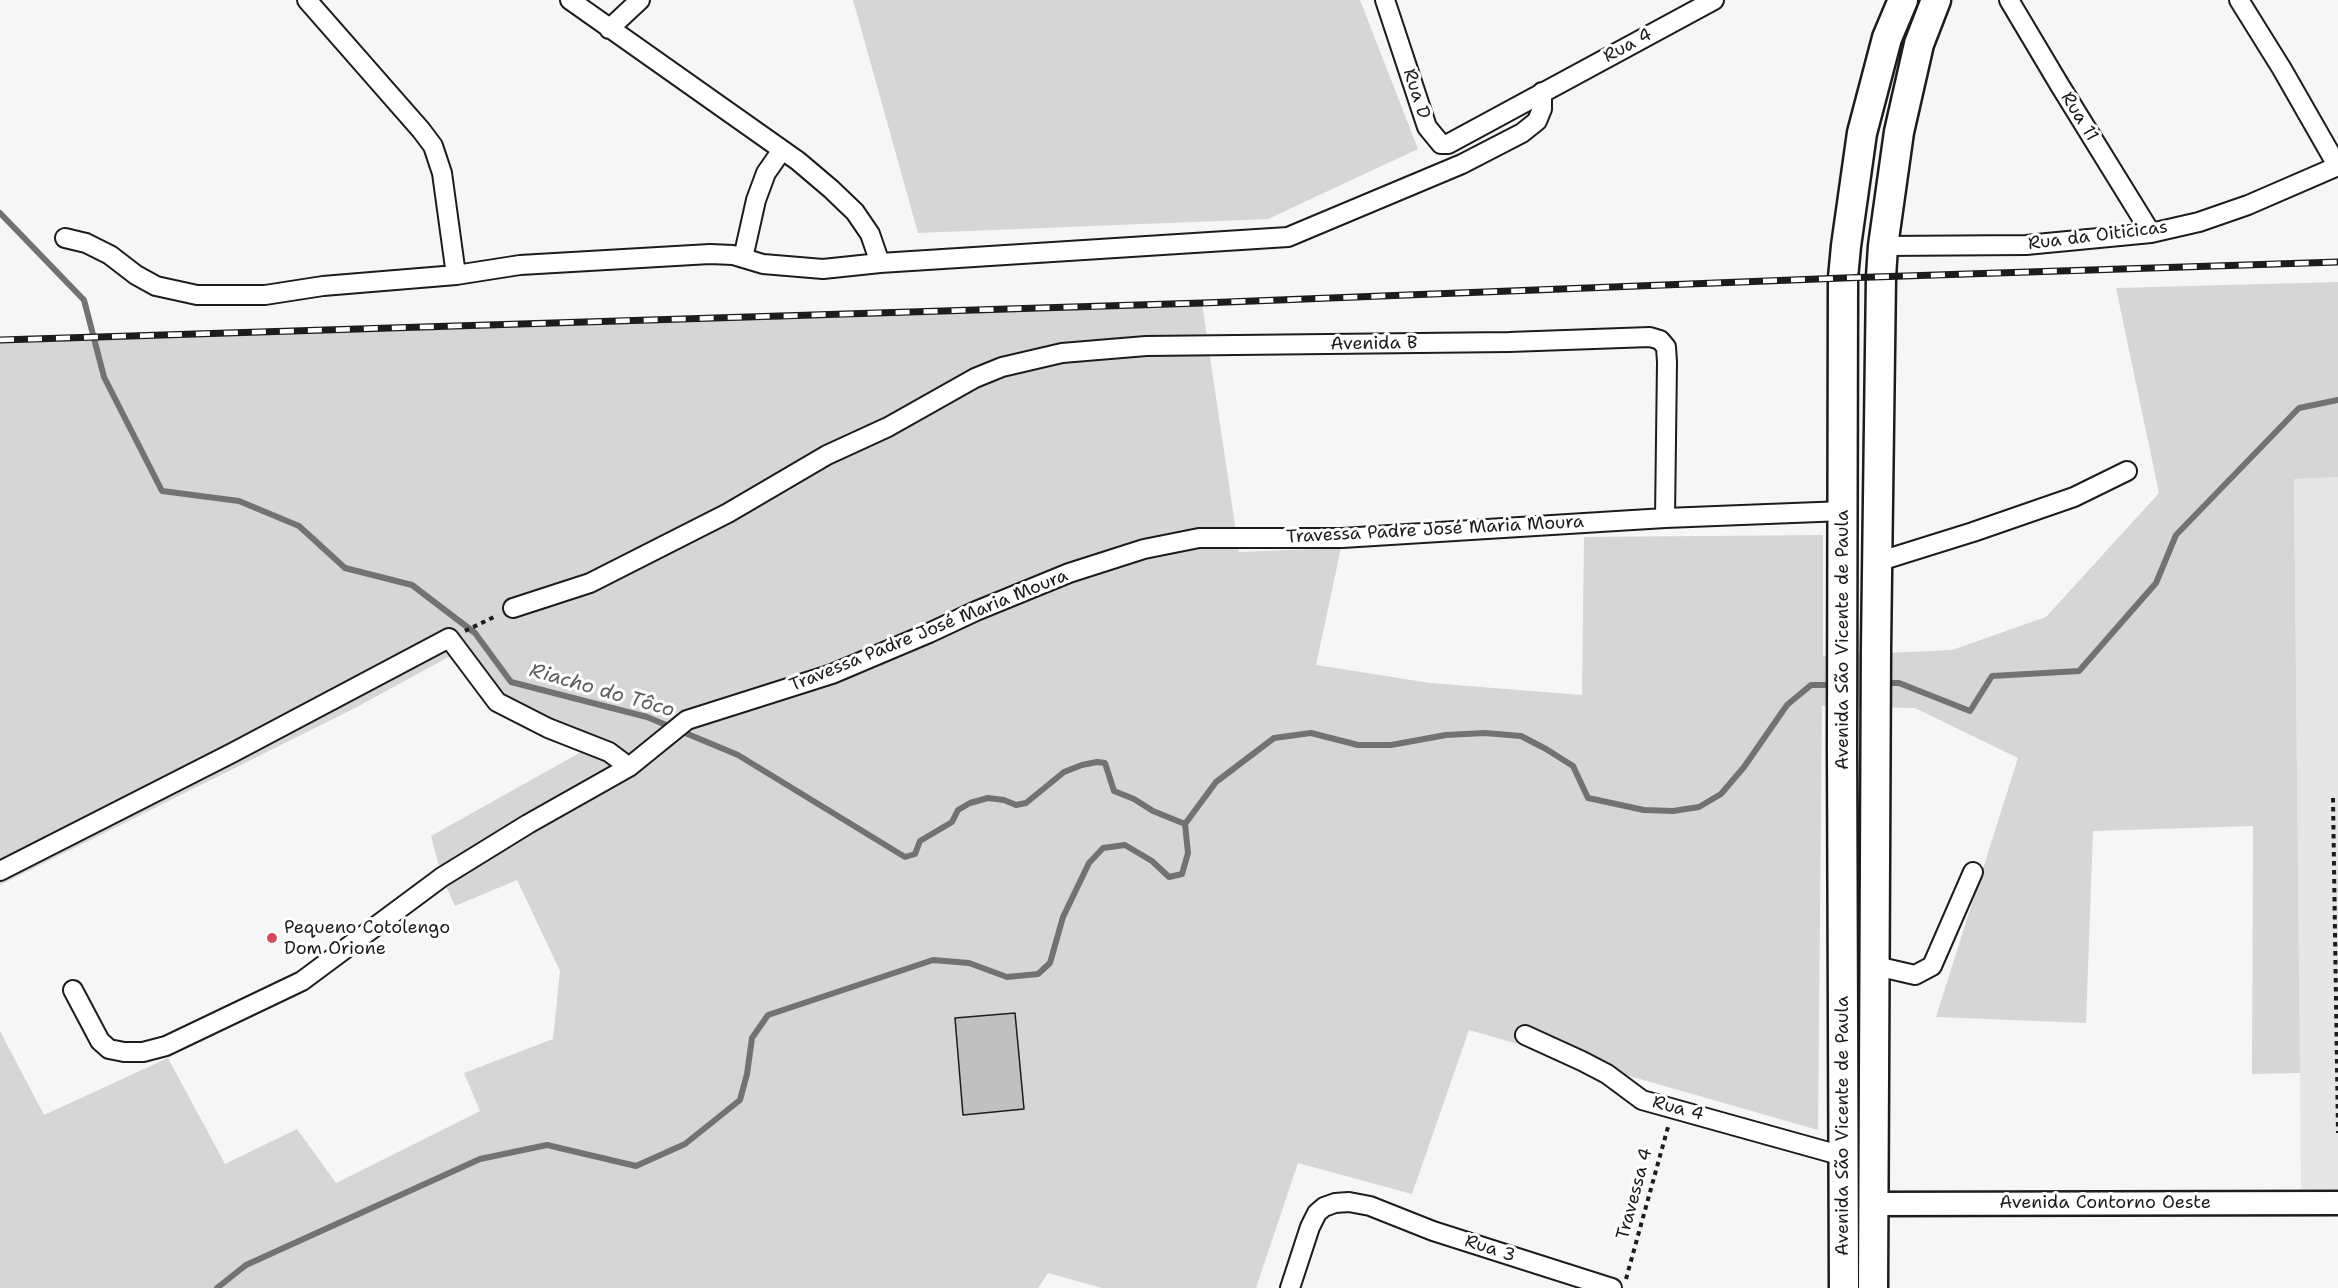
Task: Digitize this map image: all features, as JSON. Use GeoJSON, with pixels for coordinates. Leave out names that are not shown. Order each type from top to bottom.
{"type":"FeatureCollection","features":[{"type":"Feature","properties":{"kind":"main road","name":"Avenida São Vicente de Paula"},"geometry":{"type":"LineString","coordinates":[[1844,1288],[1842,745],[1844,278],[1846,246],[1862,133],[1887,38],[1903,0]]}},
{"type":"Feature","properties":{"kind":"main road","name":"Avenida São Vicente de Paula"},"geometry":{"type":"LineString","coordinates":[[1873,1288],[1876,648],[1879,321],[1882,246],[1899,132],[1919,44],[1936,0]]}},
{"type":"Feature","properties":{"kind":"main road"},"geometry":{"type":"LineString","coordinates":[[1842,908],[1875,908]]}},
{"type":"Feature","properties":{"kind":"street"},"geometry":{"type":"LineString","coordinates":[[307,0],[433,146],[442,173],[456,275]]}},
{"type":"Feature","properties":{"kind":"street"},"geometry":{"type":"LineString","coordinates":[[570,0],[782,150],[831,189],[855,212],[870,234],[879,263]]}},
{"type":"Feature","properties":{"kind":"street"},"geometry":{"type":"LineString","coordinates":[[609,29],[640,0]]}},
{"type":"Feature","properties":{"kind":"street","name":"Rua D"},"geometry":{"type":"LineString","coordinates":[[1385,0],[1427,127],[1441,144],[1454,142],[1542,92]]}},
{"type":"Feature","properties":{"kind":"street","name":"Rua 4"},"geometry":{"type":"LineString","coordinates":[[1542,92],[1714,0]]}},
{"type":"Feature","properties":{"kind":"street","name":"Rua 11"},"geometry":{"type":"LineString","coordinates":[[2009,0],[2151,233]]}},
{"type":"Feature","properties":{"kind":"street"},"geometry":{"type":"LineString","coordinates":[[2239,0],[2338,166]]}},
{"type":"Feature","properties":{"kind":"street"},"geometry":{"type":"LineString","coordinates":[[65,238],[86,243],[110,255],[156,286],[197,296],[265,295],[323,286],[456,275],[520,265],[698,255],[733,255],[763,264],[823,269],[879,263],[1288,237],[1462,164],[1522,133],[1537,121],[1542,109],[1542,92]]}},
{"type":"Feature","properties":{"kind":"street"},"geometry":{"type":"LineString","coordinates":[[743,258],[756,201],[766,173],[782,150]]}},
{"type":"Feature","properties":{"kind":"street","name":"Rua da Oiticicas"},"geometry":{"type":"LineString","coordinates":[[1882,246],[2026,245],[2151,233],[2199,222],[2248,205],[2338,166]]}},
{"type":"Feature","properties":{"kind":"street","name":"Avenida B"},"geometry":{"type":"LineString","coordinates":[[513,608],[590,583],[728,513],[826,455],[888,428],[975,378],[1002,367],[1062,353],[1146,346],[1485,342],[1650,337],[1660,340],[1666,347],[1667,362],[1665,518]]}},
{"type":"Feature","properties":{"kind":"street"},"geometry":{"type":"LineString","coordinates":[[1877,562],[2074,497],[2127,471]]}},
{"type":"Feature","properties":{"kind":"street","name":"Travessa Padre José Maria Moura"},"geometry":{"type":"LineString","coordinates":[[73,990],[100,1041],[109,1049],[143,1052],[166,1046],[302,981],[442,878],[528,824],[629,767],[687,720],[832,674],[929,633],[976,610],[1069,573],[1144,549],[1199,538],[1342,538],[1665,518],[1844,511]]}},
{"type":"Feature","properties":{"kind":"street"},"geometry":{"type":"LineString","coordinates":[[0,871],[232,753],[449,638],[497,702],[548,728],[609,752],[629,767]]}},
{"type":"Feature","properties":{"kind":"street"},"geometry":{"type":"LineString","coordinates":[[1876,966],[1915,975],[1932,966],[1973,872]]}},
{"type":"Feature","properties":{"kind":"street","name":"Rua 4"},"geometry":{"type":"LineString","coordinates":[[1525,1035],[1599,1070],[1642,1100],[1843,1156]]}},
{"type":"Feature","properties":{"kind":"street","name":"Rua 3"},"geometry":{"type":"LineString","coordinates":[[1290,1288],[1310,1227],[1317,1213],[1324,1207],[1335,1203],[1349,1202],[1370,1206],[1433,1231],[1612,1288]]}},
{"type":"Feature","properties":{"kind":"street","name":"Avenida Contorno Oeste"},"geometry":{"type":"LineString","coordinates":[[1873,1204],[2338,1203]]}},
{"type":"Feature","properties":{"kind":"path"},"geometry":{"type":"LineString","coordinates":[[449,638],[513,608]]}},
{"type":"Feature","properties":{"kind":"path"},"geometry":{"type":"LineString","coordinates":[[2332,798],[2338,1133]]}},
{"type":"Feature","properties":{"kind":"path","name":"Travessa 4"},"geometry":{"type":"LineString","coordinates":[[1624,1288],[1673,1107]]}},
{"type":"Feature","properties":{"kind":"shaded area"},"geometry":{"type":"Polygon","coordinates":[[[853,0],[1360,0],[1418,149],[1268,219],[918,233],[853,0]]]}},
{"type":"Feature","properties":{"kind":"shaded area"},"geometry":{"type":"Polygon","coordinates":[[[2338,282],[2338,477],[2294,479],[2300,1073],[2252,1074],[2253,826],[2093,831],[2086,1023],[1936,1017],[2018,758],[1915,708],[1822,706],[1818,1130],[1469,1030],[1412,1194],[1298,1163],[1256,1288],[1102,1288],[1048,1273],[1038,1288],[0,1288],[0,1031],[44,1115],[168,1058],[225,1164],[297,1129],[336,1183],[480,1111],[464,1073],[553,1039],[560,971],[517,880],[455,906],[442,877],[431,836],[590,747],[493,706],[452,655],[357,707],[0,885],[0,340],[1202,303],[1239,552],[1341,548],[1316,665],[1430,683],[1582,695],[1584,537],[1823,535],[1823,656],[1952,650],[2046,617],[2159,493],[2116,288],[2338,282]]]}},
{"type":"Feature","properties":{"kind":"shaded area"},"geometry":{"type":"Polygon","coordinates":[[[2338,477],[2338,1189],[2301,1189],[2294,478],[2338,477]]]}},
{"type":"Feature","properties":{"kind":"building"},"geometry":{"type":"Polygon","coordinates":[[[1015,1013],[1024,1109],[963,1115],[955,1018],[1015,1013]]]}},
{"type":"Feature","properties":{"kind":"waterway","name":"Riacho do Tôco"},"geometry":{"type":"LineString","coordinates":[[0,213],[84,300],[104,377],[162,491],[239,501],[299,526],[345,568],[412,585],[475,633],[511,682],[647,717],[738,755],[905,857],[915,854],[920,841],[952,822],[958,810],[970,803],[988,798],[1004,800],[1016,805],[1026,803],[1064,772],[1097,762],[1105,763],[1114,791],[1185,824]]}},
{"type":"Feature","properties":{"kind":"waterway"},"geometry":{"type":"LineString","coordinates":[[1884,683],[1899,683],[1970,711],[1992,676],[2079,671],[2156,583],[2176,535],[2299,408],[2338,400]]}},
{"type":"Feature","properties":{"kind":"waterway"},"geometry":{"type":"LineString","coordinates":[[217,1288],[246,1265],[480,1159],[547,1145],[636,1166],[685,1144],[740,1100],[747,1074],[752,1038],[768,1015],[933,960],[969,963],[1007,977],[1038,974],[1050,963],[1063,917],[1089,863],[1103,848],[1125,845],[1152,861],[1169,877],[1182,874],[1188,853],[1185,824],[1216,782],[1274,738],[1311,733],[1358,745],[1391,745],[1446,735],[1485,733],[1521,736],[1573,766],[1588,798],[1644,810],[1673,811],[1699,807],[1721,794],[1744,767],[1787,705],[1811,685],[1835,685]]}},
{"type":"Feature","properties":{"kind":"railway"},"geometry":{"type":"LineString","coordinates":[[0,340],[1202,303],[1843,278],[2338,262]]}},
{"type":"Feature","properties":{"kind":"place","name":"Pequeno Cotolengo Dom Orione"},"geometry":{"type":"Point","coordinates":[272,938]}}]}
